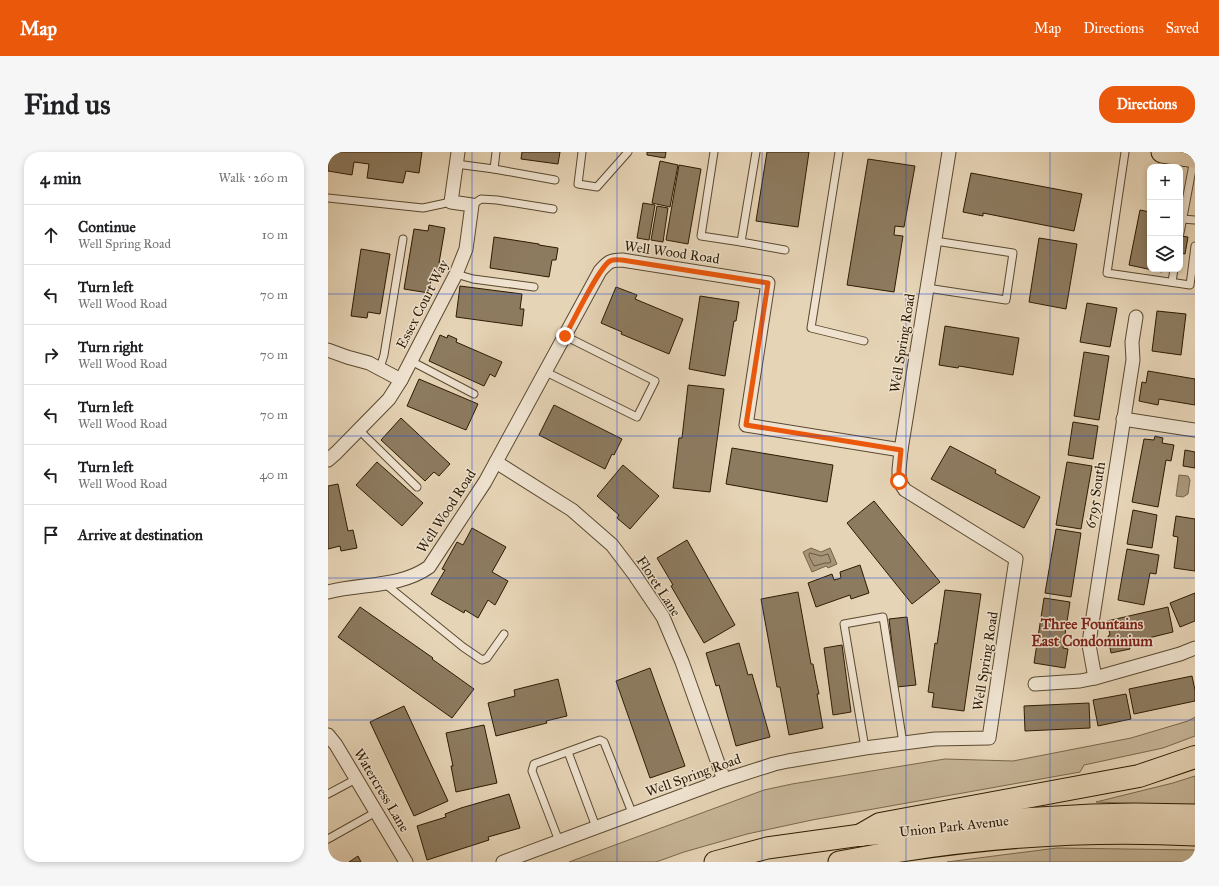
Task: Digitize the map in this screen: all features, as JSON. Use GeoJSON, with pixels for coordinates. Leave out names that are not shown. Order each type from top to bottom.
{"type":"FeatureCollection","features":[{"type":"Feature","properties":{"kind":"highway"},"geometry":{"type":"LineString","coordinates":[[862,835],[880,824],[1139,776],[1195,757]]}},
{"type":"Feature","properties":{"kind":"main road"},"geometry":{"type":"LineString","coordinates":[[1162,152],[1195,157]]}},
{"type":"Feature","properties":{"kind":"main road","name":"Union Park Avenue"},"geometry":{"type":"LineString","coordinates":[[715,862],[767,848],[862,835],[904,832],[993,821],[1048,816],[1134,814],[1195,815]]}},
{"type":"Feature","properties":{"kind":"main road","name":"Union Park Avenue"},"geometry":{"type":"LineString","coordinates":[[839,862],[906,851],[1008,839],[1096,834],[1195,835]]}},
{"type":"Feature","properties":{"kind":"street","name":"Well Spring Road"},"geometry":{"type":"LineString","coordinates":[[503,862],[724,780],[781,762],[864,748],[935,739],[989,738],[1016,559],[905,490],[899,481],[901,450],[949,152]]}},
{"type":"Feature","properties":{"kind":"street"},"geometry":{"type":"LineString","coordinates":[[457,158],[451,202],[472,206]]}},
{"type":"Feature","properties":{"kind":"street","name":"Essex Court Way"},"geometry":{"type":"LineString","coordinates":[[328,460],[389,399],[401,380],[456,274],[466,248],[472,206]]}},
{"type":"Feature","properties":{"kind":"street","name":"Well Wood Road"},"geometry":{"type":"LineString","coordinates":[[328,592],[406,579],[421,573],[429,567],[485,482],[600,271],[608,262],[614,260],[768,283],[746,425],[901,450]]}},
{"type":"Feature","properties":{"kind":"street","name":"6795 South"},"geometry":{"type":"LineString","coordinates":[[1095,678],[1089,645],[1090,636],[1133,360],[1132,342],[1136,317]]}},
{"type":"Feature","properties":{"kind":"street"},"geometry":{"type":"LineString","coordinates":[[328,350],[369,363],[401,380]]}},
{"type":"Feature","properties":{"kind":"street"},"geometry":{"type":"LineString","coordinates":[[1123,419],[1195,430]]}},
{"type":"Feature","properties":{"kind":"street","name":"Floret Lane"},"geometry":{"type":"LineString","coordinates":[[496,462],[572,510],[612,545],[634,574],[663,617],[682,662],[724,780]]}},
{"type":"Feature","properties":{"kind":"street"},"geometry":{"type":"LineString","coordinates":[[1035,684],[1080,681],[1095,678],[1173,656],[1195,648]]}},
{"type":"Feature","properties":{"kind":"street","name":"Watercress Lane"},"geometry":{"type":"LineString","coordinates":[[331,743],[356,779],[406,862]]}},
{"type":"Feature","properties":{"kind":"lane"},"geometry":{"type":"LineString","coordinates":[[494,169],[496,152]]}},
{"type":"Feature","properties":{"kind":"lane"},"geometry":{"type":"LineString","coordinates":[[582,152],[578,184],[597,187],[628,152]]}},
{"type":"Feature","properties":{"kind":"lane"},"geometry":{"type":"LineString","coordinates":[[714,152],[701,236],[785,250]]}},
{"type":"Feature","properties":{"kind":"lane"},"geometry":{"type":"LineString","coordinates":[[741,242],[756,152]]}},
{"type":"Feature","properties":{"kind":"lane"},"geometry":{"type":"LineString","coordinates":[[839,152],[811,328],[864,341]]}},
{"type":"Feature","properties":{"kind":"lane"},"geometry":{"type":"LineString","coordinates":[[1125,152],[1106,273],[1190,285],[1195,246]]}},
{"type":"Feature","properties":{"kind":"lane"},"geometry":{"type":"LineString","coordinates":[[1183,214],[1195,157]]}},
{"type":"Feature","properties":{"kind":"lane"},"geometry":{"type":"LineString","coordinates":[[457,158],[494,169],[555,180]]}},
{"type":"Feature","properties":{"kind":"lane"},"geometry":{"type":"LineString","coordinates":[[328,198],[424,208],[451,202]]}},
{"type":"Feature","properties":{"kind":"lane"},"geometry":{"type":"LineString","coordinates":[[472,206],[481,199],[498,200],[553,209]]}},
{"type":"Feature","properties":{"kind":"lane"},"geometry":{"type":"LineString","coordinates":[[1183,219],[1195,220]]}},
{"type":"Feature","properties":{"kind":"lane"},"geometry":{"type":"LineString","coordinates":[[380,368],[384,355],[403,239]]}},
{"type":"Feature","properties":{"kind":"lane"},"geometry":{"type":"LineString","coordinates":[[928,288],[1006,300],[1013,253],[935,241]]}},
{"type":"Feature","properties":{"kind":"lane"},"geometry":{"type":"LineString","coordinates":[[1172,282],[1174,272]]}},
{"type":"Feature","properties":{"kind":"lane"},"geometry":{"type":"LineString","coordinates":[[456,274],[472,279],[534,287]]}},
{"type":"Feature","properties":{"kind":"lane"},"geometry":{"type":"LineString","coordinates":[[546,372],[637,418],[655,381],[565,336]]}},
{"type":"Feature","properties":{"kind":"lane"},"geometry":{"type":"LineString","coordinates":[[411,361],[474,394]]}},
{"type":"Feature","properties":{"kind":"lane"},"geometry":{"type":"LineString","coordinates":[[359,430],[417,487]]}},
{"type":"Feature","properties":{"kind":"lane"},"geometry":{"type":"LineString","coordinates":[[384,583],[463,647],[482,660],[487,658],[504,634]]}},
{"type":"Feature","properties":{"kind":"lane"},"geometry":{"type":"LineString","coordinates":[[864,748],[844,624],[883,617],[903,743]]}},
{"type":"Feature","properties":{"kind":"lane"},"geometry":{"type":"LineString","coordinates":[[559,841],[532,772],[534,764],[600,740],[604,742],[633,815]]}},
{"type":"Feature","properties":{"kind":"lane"},"geometry":{"type":"LineString","coordinates":[[568,752],[596,827]]}},
{"type":"Feature","properties":{"kind":"lane"},"geometry":{"type":"LineString","coordinates":[[328,794],[356,779]]}},
{"type":"Feature","properties":{"kind":"lane"},"geometry":{"type":"LineString","coordinates":[[328,839],[376,812]]}},
{"type":"Feature","properties":{"kind":"shaded area"},"geometry":{"type":"Polygon","coordinates":[[[1195,717],[1195,736],[1163,748],[1084,765],[1080,772],[812,820],[747,834],[684,852],[656,862],[569,862],[764,790],[945,759],[1013,761],[1131,738],[1188,721],[1195,717]]]}},
{"type":"Feature","properties":{"kind":"shaded area"},"geometry":{"type":"Polygon","coordinates":[[[1195,776],[1195,806],[1096,802],[1173,783],[1195,776]]]}},
{"type":"Feature","properties":{"kind":"shaded area"},"geometry":{"type":"Polygon","coordinates":[[[1057,848],[1195,850],[1195,862],[947,862],[1057,848]]]}},
{"type":"Feature","properties":{"kind":"water"},"geometry":{"type":"Polygon","coordinates":[[[1179,475],[1188,476],[1190,480],[1188,494],[1183,497],[1176,496],[1179,475]]]}},
{"type":"Feature","properties":{"kind":"water"},"geometry":{"type":"Polygon","coordinates":[[[811,548],[821,552],[830,548],[837,564],[828,568],[826,566],[812,572],[803,552],[811,548]]]}},
{"type":"Feature","properties":{"kind":"building"},"geometry":{"type":"Polygon","coordinates":[[[328,152],[422,152],[419,173],[406,171],[403,183],[367,178],[369,164],[354,162],[352,175],[328,171],[328,152]]]}},
{"type":"Feature","properties":{"kind":"building"},"geometry":{"type":"Polygon","coordinates":[[[522,152],[560,152],[558,164],[521,159],[522,152]]]}},
{"type":"Feature","properties":{"kind":"building"},"geometry":{"type":"Polygon","coordinates":[[[647,152],[666,152],[665,158],[647,155],[647,152]]]}},
{"type":"Feature","properties":{"kind":"building"},"geometry":{"type":"Polygon","coordinates":[[[767,152],[809,152],[798,227],[756,221],[767,152]]]}},
{"type":"Feature","properties":{"kind":"building"},"geometry":{"type":"Polygon","coordinates":[[[868,159],[915,166],[904,227],[895,226],[894,235],[903,236],[894,292],[847,285],[868,159]]]}},
{"type":"Feature","properties":{"kind":"building"},"geometry":{"type":"Polygon","coordinates":[[[660,161],[678,165],[670,207],[652,203],[660,161]]]}},
{"type":"Feature","properties":{"kind":"building"},"geometry":{"type":"Polygon","coordinates":[[[679,165],[701,169],[688,244],[666,240],[679,165]]]}},
{"type":"Feature","properties":{"kind":"building"},"geometry":{"type":"Polygon","coordinates":[[[971,173],[1082,194],[1074,231],[983,213],[983,216],[963,212],[971,173]]]}},
{"type":"Feature","properties":{"kind":"building"},"geometry":{"type":"Polygon","coordinates":[[[643,203],[655,205],[649,240],[637,238],[643,203]]]}},
{"type":"Feature","properties":{"kind":"building"},"geometry":{"type":"Polygon","coordinates":[[[657,206],[668,208],[663,242],[651,240],[657,206]]]}},
{"type":"Feature","properties":{"kind":"building"},"geometry":{"type":"Polygon","coordinates":[[[1140,210],[1147,211],[1147,269],[1129,265],[1140,210]]]}},
{"type":"Feature","properties":{"kind":"building"},"geometry":{"type":"Polygon","coordinates":[[[429,225],[445,228],[439,263],[443,264],[441,274],[432,273],[429,293],[404,289],[414,229],[428,231],[429,225]]]}},
{"type":"Feature","properties":{"kind":"building"},"geometry":{"type":"Polygon","coordinates":[[[1183,236],[1188,237],[1185,254],[1183,254],[1183,236]]]}},
{"type":"Feature","properties":{"kind":"building"},"geometry":{"type":"Polygon","coordinates":[[[494,237],[558,248],[556,260],[552,260],[549,277],[490,268],[494,237]]]}},
{"type":"Feature","properties":{"kind":"building"},"geometry":{"type":"Polygon","coordinates":[[[1039,238],[1077,244],[1066,309],[1029,302],[1039,238]]]}},
{"type":"Feature","properties":{"kind":"building"},"geometry":{"type":"Polygon","coordinates":[[[361,249],[390,254],[380,314],[368,312],[367,318],[351,316],[361,249]]]}},
{"type":"Feature","properties":{"kind":"building"},"geometry":{"type":"Polygon","coordinates":[[[460,286],[522,294],[520,309],[524,309],[522,326],[456,317],[460,286]]]}},
{"type":"Feature","properties":{"kind":"building"},"geometry":{"type":"Polygon","coordinates":[[[616,287],[637,295],[635,299],[683,319],[669,354],[621,334],[622,332],[601,323],[616,287]]]}},
{"type":"Feature","properties":{"kind":"building"},"geometry":{"type":"Polygon","coordinates":[[[700,296],[739,302],[736,321],[734,321],[725,376],[689,369],[700,296]]]}},
{"type":"Feature","properties":{"kind":"building"},"geometry":{"type":"Polygon","coordinates":[[[1087,303],[1117,308],[1110,347],[1080,342],[1087,303]]]}},
{"type":"Feature","properties":{"kind":"building"},"geometry":{"type":"Polygon","coordinates":[[[1157,311],[1186,314],[1181,355],[1152,351],[1157,311]]]}},
{"type":"Feature","properties":{"kind":"building"},"geometry":{"type":"Polygon","coordinates":[[[945,326],[1019,338],[1013,375],[959,366],[958,368],[939,365],[945,326]]]}},
{"type":"Feature","properties":{"kind":"building"},"geometry":{"type":"Polygon","coordinates":[[[440,335],[447,338],[448,335],[457,339],[456,342],[502,362],[495,377],[490,374],[484,386],[429,361],[440,335]]]}},
{"type":"Feature","properties":{"kind":"building"},"geometry":{"type":"Polygon","coordinates":[[[1084,352],[1109,356],[1099,420],[1074,416],[1084,352]]]}},
{"type":"Feature","properties":{"kind":"building"},"geometry":{"type":"Polygon","coordinates":[[[1148,371],[1195,379],[1195,405],[1159,399],[1158,405],[1139,401],[1142,382],[1146,383],[1148,371]]]}},
{"type":"Feature","properties":{"kind":"building"},"geometry":{"type":"Polygon","coordinates":[[[419,379],[478,404],[466,430],[407,406],[419,379]]]}},
{"type":"Feature","properties":{"kind":"building"},"geometry":{"type":"Polygon","coordinates":[[[688,385],[724,389],[710,492],[673,488],[679,438],[682,438],[688,385]]]}},
{"type":"Feature","properties":{"kind":"building"},"geometry":{"type":"Polygon","coordinates":[[[554,405],[622,439],[614,455],[612,454],[605,469],[539,435],[554,405]]]}},
{"type":"Feature","properties":{"kind":"building"},"geometry":{"type":"Polygon","coordinates":[[[401,418],[450,464],[439,476],[434,472],[425,481],[381,440],[401,418]]]}},
{"type":"Feature","properties":{"kind":"building"},"geometry":{"type":"Polygon","coordinates":[[[1073,422],[1098,426],[1093,459],[1068,455],[1073,422]]]}},
{"type":"Feature","properties":{"kind":"building"},"geometry":{"type":"Polygon","coordinates":[[[1155,436],[1163,438],[1162,443],[1174,445],[1171,461],[1166,460],[1158,507],[1132,502],[1144,439],[1154,440],[1155,436]]]}},
{"type":"Feature","properties":{"kind":"building"},"geometry":{"type":"Polygon","coordinates":[[[950,446],[996,470],[995,473],[1040,497],[1024,528],[931,479],[950,446]]]}},
{"type":"Feature","properties":{"kind":"building"},"geometry":{"type":"Polygon","coordinates":[[[732,448],[833,465],[827,502],[726,484],[732,448]]]}},
{"type":"Feature","properties":{"kind":"building"},"geometry":{"type":"Polygon","coordinates":[[[1185,450],[1195,452],[1195,468],[1183,466],[1185,450]]]}},
{"type":"Feature","properties":{"kind":"building"},"geometry":{"type":"Polygon","coordinates":[[[377,462],[423,503],[402,526],[356,485],[377,462]]]}},
{"type":"Feature","properties":{"kind":"building"},"geometry":{"type":"Polygon","coordinates":[[[1067,462],[1092,466],[1081,529],[1056,525],[1067,462]]]}},
{"type":"Feature","properties":{"kind":"building"},"geometry":{"type":"Polygon","coordinates":[[[623,465],[659,496],[630,529],[617,518],[619,515],[597,496],[623,465]]]}},
{"type":"Feature","properties":{"kind":"building"},"geometry":{"type":"Polygon","coordinates":[[[338,484],[348,531],[353,530],[357,548],[341,551],[340,546],[328,549],[328,486],[338,484]]]}},
{"type":"Feature","properties":{"kind":"building"},"geometry":{"type":"Polygon","coordinates":[[[874,501],[940,582],[912,604],[847,523],[874,501]]]}},
{"type":"Feature","properties":{"kind":"building"},"geometry":{"type":"Polygon","coordinates":[[[1133,510],[1157,515],[1152,548],[1127,544],[1133,510]]]}},
{"type":"Feature","properties":{"kind":"building"},"geometry":{"type":"Polygon","coordinates":[[[1176,516],[1195,519],[1195,571],[1174,568],[1178,537],[1173,536],[1176,516]]]}},
{"type":"Feature","properties":{"kind":"building"},"geometry":{"type":"Polygon","coordinates":[[[472,528],[506,547],[492,572],[508,581],[495,605],[488,600],[478,618],[465,610],[464,613],[431,594],[445,570],[442,569],[457,542],[463,545],[472,528]]]}},
{"type":"Feature","properties":{"kind":"building"},"geometry":{"type":"Polygon","coordinates":[[[1056,529],[1081,533],[1071,597],[1045,593],[1056,529]]]}},
{"type":"Feature","properties":{"kind":"building"},"geometry":{"type":"Polygon","coordinates":[[[687,540],[735,625],[704,643],[671,586],[673,585],[657,558],[687,540]]]}},
{"type":"Feature","properties":{"kind":"building"},"geometry":{"type":"Polygon","coordinates":[[[1127,549],[1159,555],[1156,574],[1150,573],[1144,605],[1118,600],[1127,549]]]}},
{"type":"Feature","properties":{"kind":"building"},"geometry":{"type":"Polygon","coordinates":[[[860,565],[869,593],[851,599],[850,595],[816,607],[808,583],[832,574],[834,580],[841,578],[840,572],[860,565]]]}},
{"type":"Feature","properties":{"kind":"building"},"geometry":{"type":"Polygon","coordinates":[[[945,590],[981,594],[964,711],[932,707],[934,693],[928,692],[945,590]]]}},
{"type":"Feature","properties":{"kind":"building"},"geometry":{"type":"Polygon","coordinates":[[[798,592],[811,664],[813,664],[819,694],[817,694],[823,728],[789,735],[780,687],[777,687],[761,599],[798,592]]]}},
{"type":"Feature","properties":{"kind":"building"},"geometry":{"type":"Polygon","coordinates":[[[1195,593],[1195,621],[1180,627],[1170,603],[1195,593]]]}},
{"type":"Feature","properties":{"kind":"building"},"geometry":{"type":"Polygon","coordinates":[[[1044,598],[1070,602],[1063,648],[1068,649],[1065,668],[1034,663],[1044,598]]]}},
{"type":"Feature","properties":{"kind":"building"},"geometry":{"type":"Polygon","coordinates":[[[360,607],[433,658],[432,659],[474,689],[452,718],[338,637],[360,607]]]}},
{"type":"Feature","properties":{"kind":"building"},"geometry":{"type":"Polygon","coordinates":[[[1168,607],[1173,632],[1128,643],[1130,649],[1111,653],[1108,636],[1110,635],[1107,621],[1168,607]]]}},
{"type":"Feature","properties":{"kind":"building"},"geometry":{"type":"Polygon","coordinates":[[[907,617],[916,685],[897,687],[889,619],[907,617]]]}},
{"type":"Feature","properties":{"kind":"building"},"geometry":{"type":"Polygon","coordinates":[[[739,643],[748,675],[752,674],[770,737],[736,746],[719,685],[716,686],[706,653],[739,643]]]}},
{"type":"Feature","properties":{"kind":"building"},"geometry":{"type":"Polygon","coordinates":[[[842,645],[851,712],[833,715],[824,648],[842,645]]]}},
{"type":"Feature","properties":{"kind":"building"},"geometry":{"type":"Polygon","coordinates":[[[650,668],[685,766],[650,778],[616,681],[650,668]]]}},
{"type":"Feature","properties":{"kind":"building"},"geometry":{"type":"Polygon","coordinates":[[[1192,676],[1195,690],[1195,701],[1134,714],[1129,689],[1192,676]]]}},
{"type":"Feature","properties":{"kind":"building"},"geometry":{"type":"Polygon","coordinates":[[[558,679],[567,716],[546,721],[547,723],[496,736],[488,703],[515,696],[514,690],[558,679]]]}},
{"type":"Feature","properties":{"kind":"building"},"geometry":{"type":"Polygon","coordinates":[[[1126,694],[1131,719],[1098,726],[1093,700],[1126,694]]]}},
{"type":"Feature","properties":{"kind":"building"},"geometry":{"type":"Polygon","coordinates":[[[1089,703],[1090,728],[1025,731],[1024,706],[1089,703]]]}},
{"type":"Feature","properties":{"kind":"building"},"geometry":{"type":"Polygon","coordinates":[[[404,706],[448,801],[414,816],[370,722],[404,706]]]}},
{"type":"Feature","properties":{"kind":"building"},"geometry":{"type":"Polygon","coordinates":[[[484,725],[497,783],[456,792],[451,766],[453,766],[446,733],[484,725]]]}},
{"type":"Feature","properties":{"kind":"building"},"geometry":{"type":"Polygon","coordinates":[[[509,794],[520,828],[488,837],[489,840],[427,860],[417,826],[446,817],[445,814],[461,808],[509,794]]]}},
{"type":"Feature","properties":{"kind":"building"},"geometry":{"type":"Polygon","coordinates":[[[358,856],[361,862],[349,862],[358,856]]]}},
{"type":"Feature","properties":{"kind":"district","name":"Three Fountains East Condominium"},"geometry":{"type":"Point","coordinates":[1092,632]}},
{"type":"Feature","properties":{"kind":"route"},"geometry":{"type":"LineString","coordinates":[[565,336],[600,271],[608,262],[614,260],[768,283],[746,425],[901,450],[899,481]]}}]}
